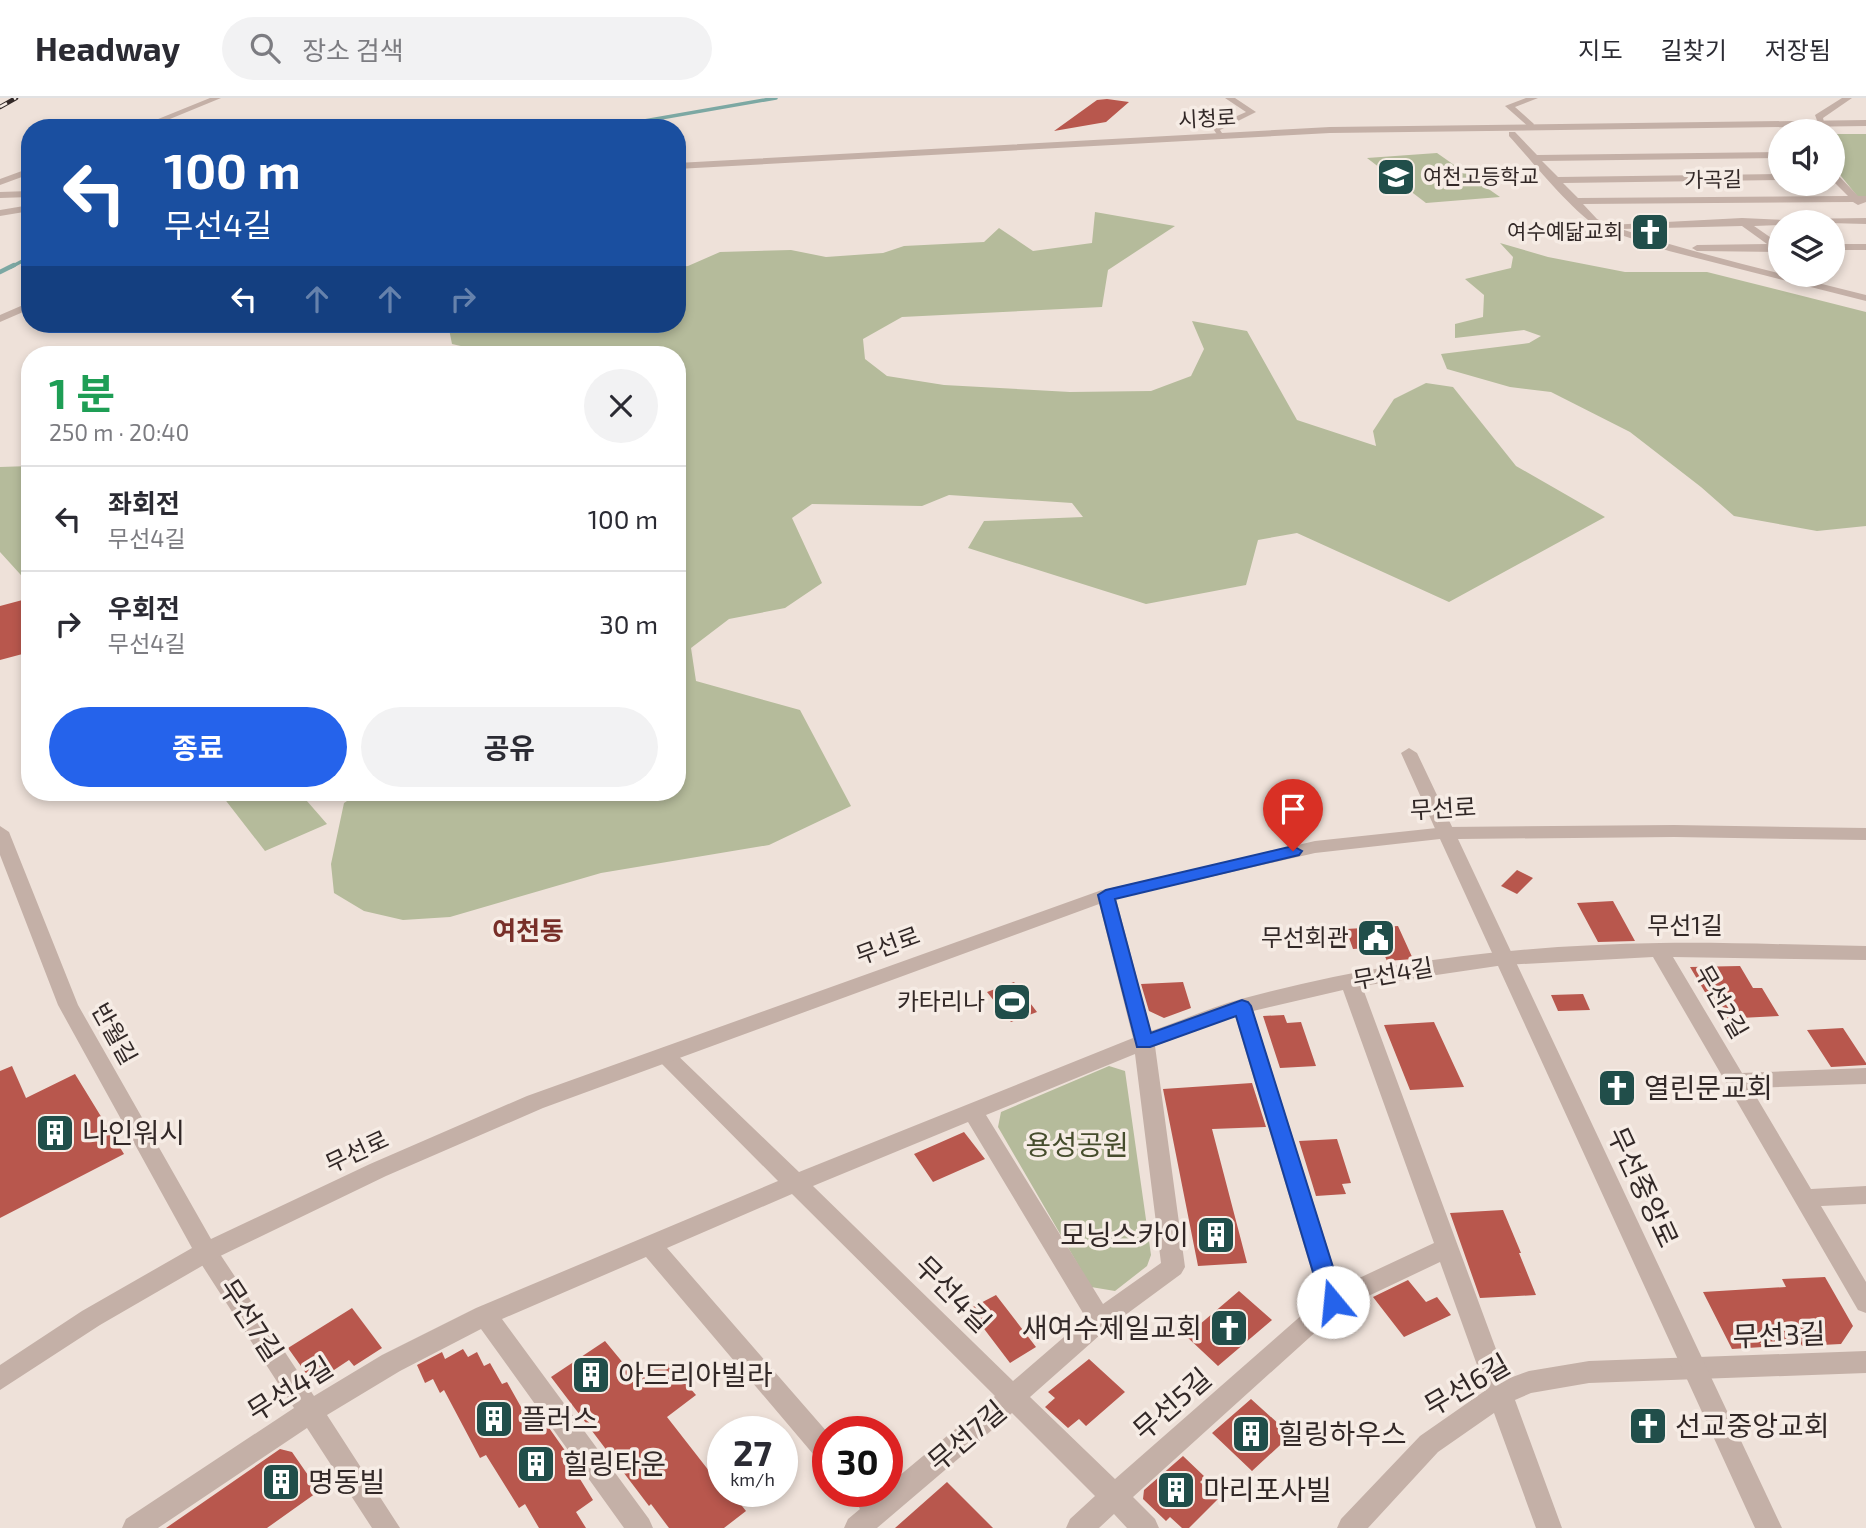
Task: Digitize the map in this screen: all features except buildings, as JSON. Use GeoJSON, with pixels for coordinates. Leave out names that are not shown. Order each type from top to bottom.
{"type":"FeatureCollection","features":[{"type":"Feature","properties":{"kind":"street"},"geometry":{"type":"LineString","coordinates":[[163,119],[217,98]]}},
{"type":"Feature","properties":{"kind":"street"},"geometry":{"type":"LineString","coordinates":[[1224,139],[1215,128],[1252,112],[1229,98]]}},
{"type":"Feature","properties":{"kind":"street"},"geometry":{"type":"LineString","coordinates":[[1531,126],[1509,106],[1534,98]]}},
{"type":"Feature","properties":{"kind":"street"},"geometry":{"type":"LineString","coordinates":[[1818,119],[1849,98]]}},
{"type":"Feature","properties":{"kind":"street","name":"시청로"},"geometry":{"type":"LineString","coordinates":[[1845,126],[1866,123]]}},
{"type":"Feature","properties":{"kind":"street"},"geometry":{"type":"LineString","coordinates":[[1692,125],[1703,133]]}},
{"type":"Feature","properties":{"kind":"street","name":"시청로"},"geometry":{"type":"LineString","coordinates":[[686,174],[1351,129],[1692,125],[1768,127]]}},
{"type":"Feature","properties":{"kind":"street","name":"시청로"},"geometry":{"type":"LineString","coordinates":[[1845,130],[1866,130]]}},
{"type":"Feature","properties":{"kind":"street","name":"시청로"},"geometry":{"type":"LineString","coordinates":[[686,166],[1224,139],[1768,131]]}},
{"type":"Feature","properties":{"kind":"street"},"geometry":{"type":"LineString","coordinates":[[1512,134],[1574,201],[1603,226],[1673,248],[1866,297]]}},
{"type":"Feature","properties":{"kind":"street","name":"가곡길"},"geometry":{"type":"LineString","coordinates":[[1535,158],[1768,155]]}},
{"type":"Feature","properties":{"kind":"street"},"geometry":{"type":"LineString","coordinates":[[1682,156],[1709,177]]}},
{"type":"Feature","properties":{"kind":"street"},"geometry":{"type":"LineString","coordinates":[[0,183],[21,175]]}},
{"type":"Feature","properties":{"kind":"street","name":"가곡길"},"geometry":{"type":"LineString","coordinates":[[1554,180],[1768,177]]}},
{"type":"Feature","properties":{"kind":"street"},"geometry":{"type":"LineString","coordinates":[[1691,178],[1768,241]]}},
{"type":"Feature","properties":{"kind":"street"},"geometry":{"type":"LineString","coordinates":[[0,183],[21,184]]}},
{"type":"Feature","properties":{"kind":"street"},"geometry":{"type":"LineString","coordinates":[[1845,189],[1866,209]]}},
{"type":"Feature","properties":{"kind":"street"},"geometry":{"type":"LineString","coordinates":[[0,195],[21,194]]}},
{"type":"Feature","properties":{"kind":"street","name":"가곡길"},"geometry":{"type":"LineString","coordinates":[[1574,201],[1866,199]]}},
{"type":"Feature","properties":{"kind":"street"},"geometry":{"type":"LineString","coordinates":[[0,213],[21,210]]}},
{"type":"Feature","properties":{"kind":"street"},"geometry":{"type":"LineString","coordinates":[[1845,221],[1866,221]]}},
{"type":"Feature","properties":{"kind":"street","name":"가곡길"},"geometry":{"type":"LineString","coordinates":[[1603,226],[1768,222]]}},
{"type":"Feature","properties":{"kind":"street"},"geometry":{"type":"LineString","coordinates":[[1845,247],[1866,247]]}},
{"type":"Feature","properties":{"kind":"street"},"geometry":{"type":"LineString","coordinates":[[1849,247],[1866,256]]}},
{"type":"Feature","properties":{"kind":"street"},"geometry":{"type":"LineString","coordinates":[[1673,248],[1768,248]]}},
{"type":"Feature","properties":{"kind":"street"},"geometry":{"type":"LineString","coordinates":[[1845,285],[1866,297]]}},
{"type":"Feature","properties":{"kind":"street"},"geometry":{"type":"LineString","coordinates":[[0,319],[21,309]]}},
{"type":"Feature","properties":{"kind":"street","name":"무선중앙로"},"geometry":{"type":"LineString","coordinates":[[1409,753],[1769,1528]]}},
{"type":"Feature","properties":{"kind":"street","name":"무선로"},"geometry":{"type":"LineString","coordinates":[[0,1379],[91,1318],[206,1252],[378,1170],[523,1107],[1106,895],[1315,847],[1446,833],[1674,831],[1866,834]]}},
{"type":"Feature","properties":{"kind":"street","name":"반월길"},"geometry":{"type":"LineString","coordinates":[[0,832],[68,1005],[206,1252]]}},
{"type":"Feature","properties":{"kind":"street"},"geometry":{"type":"LineString","coordinates":[[1013,1397],[1100,1320],[1173,1267],[1144,1042],[1106,895]]}},
{"type":"Feature","properties":{"kind":"street","name":"무선1길"},"geometry":{"type":"LineString","coordinates":[[1504,957],[1659,950],[1866,953]]}},
{"type":"Feature","properties":{"kind":"street","name":"무선2길"},"geometry":{"type":"LineString","coordinates":[[1659,950],[1866,1303]]}},
{"type":"Feature","properties":{"kind":"street","name":"무선4길"},"geometry":{"type":"LineString","coordinates":[[135,1528],[311,1411],[391,1363],[485,1315],[796,1183],[1144,1042],[1242,1006],[1350,981],[1504,957]]}},
{"type":"Feature","properties":{"kind":"street"},"geometry":{"type":"LineString","coordinates":[[1350,981],[1549,1528]]}},
{"type":"Feature","properties":{"kind":"street"},"geometry":{"type":"LineString","coordinates":[[1242,1006],[1333,1302]]}},
{"type":"Feature","properties":{"kind":"street","name":"무선4길"},"geometry":{"type":"LineString","coordinates":[[665,1055],[1146,1528]]}},
{"type":"Feature","properties":{"kind":"street"},"geometry":{"type":"LineString","coordinates":[[1736,1081],[1866,1076]]}},
{"type":"Feature","properties":{"kind":"street"},"geometry":{"type":"LineString","coordinates":[[974,1113],[1100,1320]]}},
{"type":"Feature","properties":{"kind":"street"},"geometry":{"type":"LineString","coordinates":[[1804,1198],[1866,1195]]}},
{"type":"Feature","properties":{"kind":"street"},"geometry":{"type":"LineString","coordinates":[[650,1245],[812,1433]]}},
{"type":"Feature","properties":{"kind":"street","name":"무선5길"},"geometry":{"type":"LineString","coordinates":[[1113,1496],[1333,1302],[1447,1248]]}},
{"type":"Feature","properties":{"kind":"street","name":"무선7길"},"geometry":{"type":"LineString","coordinates":[[206,1252],[387,1528]]}},
{"type":"Feature","properties":{"kind":"street"},"geometry":{"type":"LineString","coordinates":[[485,1315],[640,1528]]}},
{"type":"Feature","properties":{"kind":"street","name":"무선3길"},"geometry":{"type":"LineString","coordinates":[[1695,1368],[1866,1362]]}},
{"type":"Feature","properties":{"kind":"street","name":"무선6길"},"geometry":{"type":"LineString","coordinates":[[1350,1528],[1429,1444],[1501,1394],[1529,1382],[1589,1372],[1695,1368]]}},
{"type":"Feature","properties":{"kind":"street","name":"무선7길"},"geometry":{"type":"LineString","coordinates":[[903,1477],[1013,1397]]}},
{"type":"Feature","properties":{"kind":"street"},"geometry":{"type":"LineString","coordinates":[[1079,1528],[1113,1496]]}},
{"type":"Feature","properties":{"kind":"street","name":"무선7길"},"geometry":{"type":"LineString","coordinates":[[857,1528],[867,1507]]}},
{"type":"Feature","properties":{"kind":"green space"},"geometry":{"type":"Polygon","coordinates":[[[1845,134],[1866,134],[1866,197],[1858,197],[1845,181],[1845,134]]]}},
{"type":"Feature","properties":{"kind":"green space"},"geometry":{"type":"Polygon","coordinates":[[[1437,153],[1500,197],[1426,203],[1367,158],[1437,153]]]}},
{"type":"Feature","properties":{"kind":"green space"},"geometry":{"type":"Polygon","coordinates":[[[1095,212],[1175,226],[1108,270],[1102,307],[902,317],[863,339],[865,359],[887,376],[944,385],[1070,392],[1151,391],[1191,376],[1204,349],[1192,321],[1247,331],[1297,420],[1376,446],[1373,431],[1394,399],[1426,383],[1453,387],[1516,466],[1605,517],[1449,602],[1297,533],[1258,540],[1246,585],[1146,604],[968,548],[984,521],[1083,517],[1072,503],[949,495],[922,506],[812,504],[792,518],[822,583],[785,608],[729,619],[691,648],[696,681],[800,710],[851,806],[769,845],[601,873],[450,917],[403,920],[364,911],[334,893],[331,864],[344,803],[347,801],[686,801],[686,346],[461,346],[452,344],[450,333],[686,333],[686,266],[720,252],[791,250],[826,257],[883,253],[904,246],[984,242],[999,228],[1033,251],[1092,243],[1095,212]]]}},
{"type":"Feature","properties":{"kind":"green space"},"geometry":{"type":"Polygon","coordinates":[[[1500,243],[1548,257],[1625,272],[1707,272],[1866,312],[1866,526],[1817,531],[1734,516],[1630,432],[1551,392],[1510,387],[1447,369],[1441,354],[1529,343],[1541,336],[1524,330],[1455,338],[1455,324],[1483,317],[1484,295],[1465,279],[1511,268],[1513,257],[1500,243]]]}},
{"type":"Feature","properties":{"kind":"green space"},"geometry":{"type":"Polygon","coordinates":[[[21,466],[21,575],[0,552],[0,467],[21,466]]]}},
{"type":"Feature","properties":{"kind":"green space"},"geometry":{"type":"Polygon","coordinates":[[[226,801],[307,801],[327,824],[265,851],[226,801]]]}},
{"type":"Feature","properties":{"kind":"green space","name":"용성공원"},"geometry":{"type":"Polygon","coordinates":[[[1109,1066],[1125,1071],[1151,1255],[1147,1266],[1115,1291],[1091,1287],[998,1127],[1001,1112],[1109,1066]]]}},
{"type":"Feature","properties":{"kind":"waterway"},"geometry":{"type":"LineString","coordinates":[[656,119],[776,98]]}},
{"type":"Feature","properties":{"kind":"waterway"},"geometry":{"type":"LineString","coordinates":[[11,267],[21,262]]}},
{"type":"Feature","properties":{"kind":"waterway"},"geometry":{"type":"LineString","coordinates":[[0,272],[14,265]]}},
{"type":"Feature","properties":{"kind":"railway"},"geometry":{"type":"LineString","coordinates":[[0,107],[16,98]]}},
{"type":"Feature","properties":{"kind":"place","name":"여천고등학교"},"geometry":{"type":"Point","coordinates":[1396,177]}},
{"type":"Feature","properties":{"kind":"place","name":"여수예닮교회"},"geometry":{"type":"Point","coordinates":[1650,232]}},
{"type":"Feature","properties":{"kind":"place","name":"무선회관"},"geometry":{"type":"Point","coordinates":[1376,938]}},
{"type":"Feature","properties":{"kind":"place","name":"카타리나"},"geometry":{"type":"Point","coordinates":[1012,1002]}},
{"type":"Feature","properties":{"kind":"place","name":"열린문교회"},"geometry":{"type":"Point","coordinates":[1617,1088]}},
{"type":"Feature","properties":{"kind":"place","name":"나인워시"},"geometry":{"type":"Point","coordinates":[55,1133]}},
{"type":"Feature","properties":{"kind":"place","name":"모닝스카이"},"geometry":{"type":"Point","coordinates":[1216,1235]}},
{"type":"Feature","properties":{"kind":"place","name":"새여수제일교회"},"geometry":{"type":"Point","coordinates":[1229,1328]}},
{"type":"Feature","properties":{"kind":"place","name":"아드리아빌라"},"geometry":{"type":"Point","coordinates":[591,1375]}},
{"type":"Feature","properties":{"kind":"place","name":"플러스"},"geometry":{"type":"Point","coordinates":[494,1419]}},
{"type":"Feature","properties":{"kind":"place","name":"선교중앙교회"},"geometry":{"type":"Point","coordinates":[1648,1426]}},
{"type":"Feature","properties":{"kind":"place","name":"힐링하우스"},"geometry":{"type":"Point","coordinates":[1251,1434]}},
{"type":"Feature","properties":{"kind":"place","name":"힐링타운"},"geometry":{"type":"Point","coordinates":[536,1464]}},
{"type":"Feature","properties":{"kind":"place","name":"명동빌"},"geometry":{"type":"Point","coordinates":[281,1482]}},
{"type":"Feature","properties":{"kind":"place","name":"마리포사빌"},"geometry":{"type":"Point","coordinates":[1176,1490]}},
{"type":"Feature","properties":{"kind":"district","name":"여천동"},"geometry":{"type":"Point","coordinates":[528,931]}},
{"type":"Feature","properties":{"kind":"route"},"geometry":{"type":"LineString","coordinates":[[1293,851],[1106,895],[1144,1042],[1242,1006],[1333,1302]]}}]}
